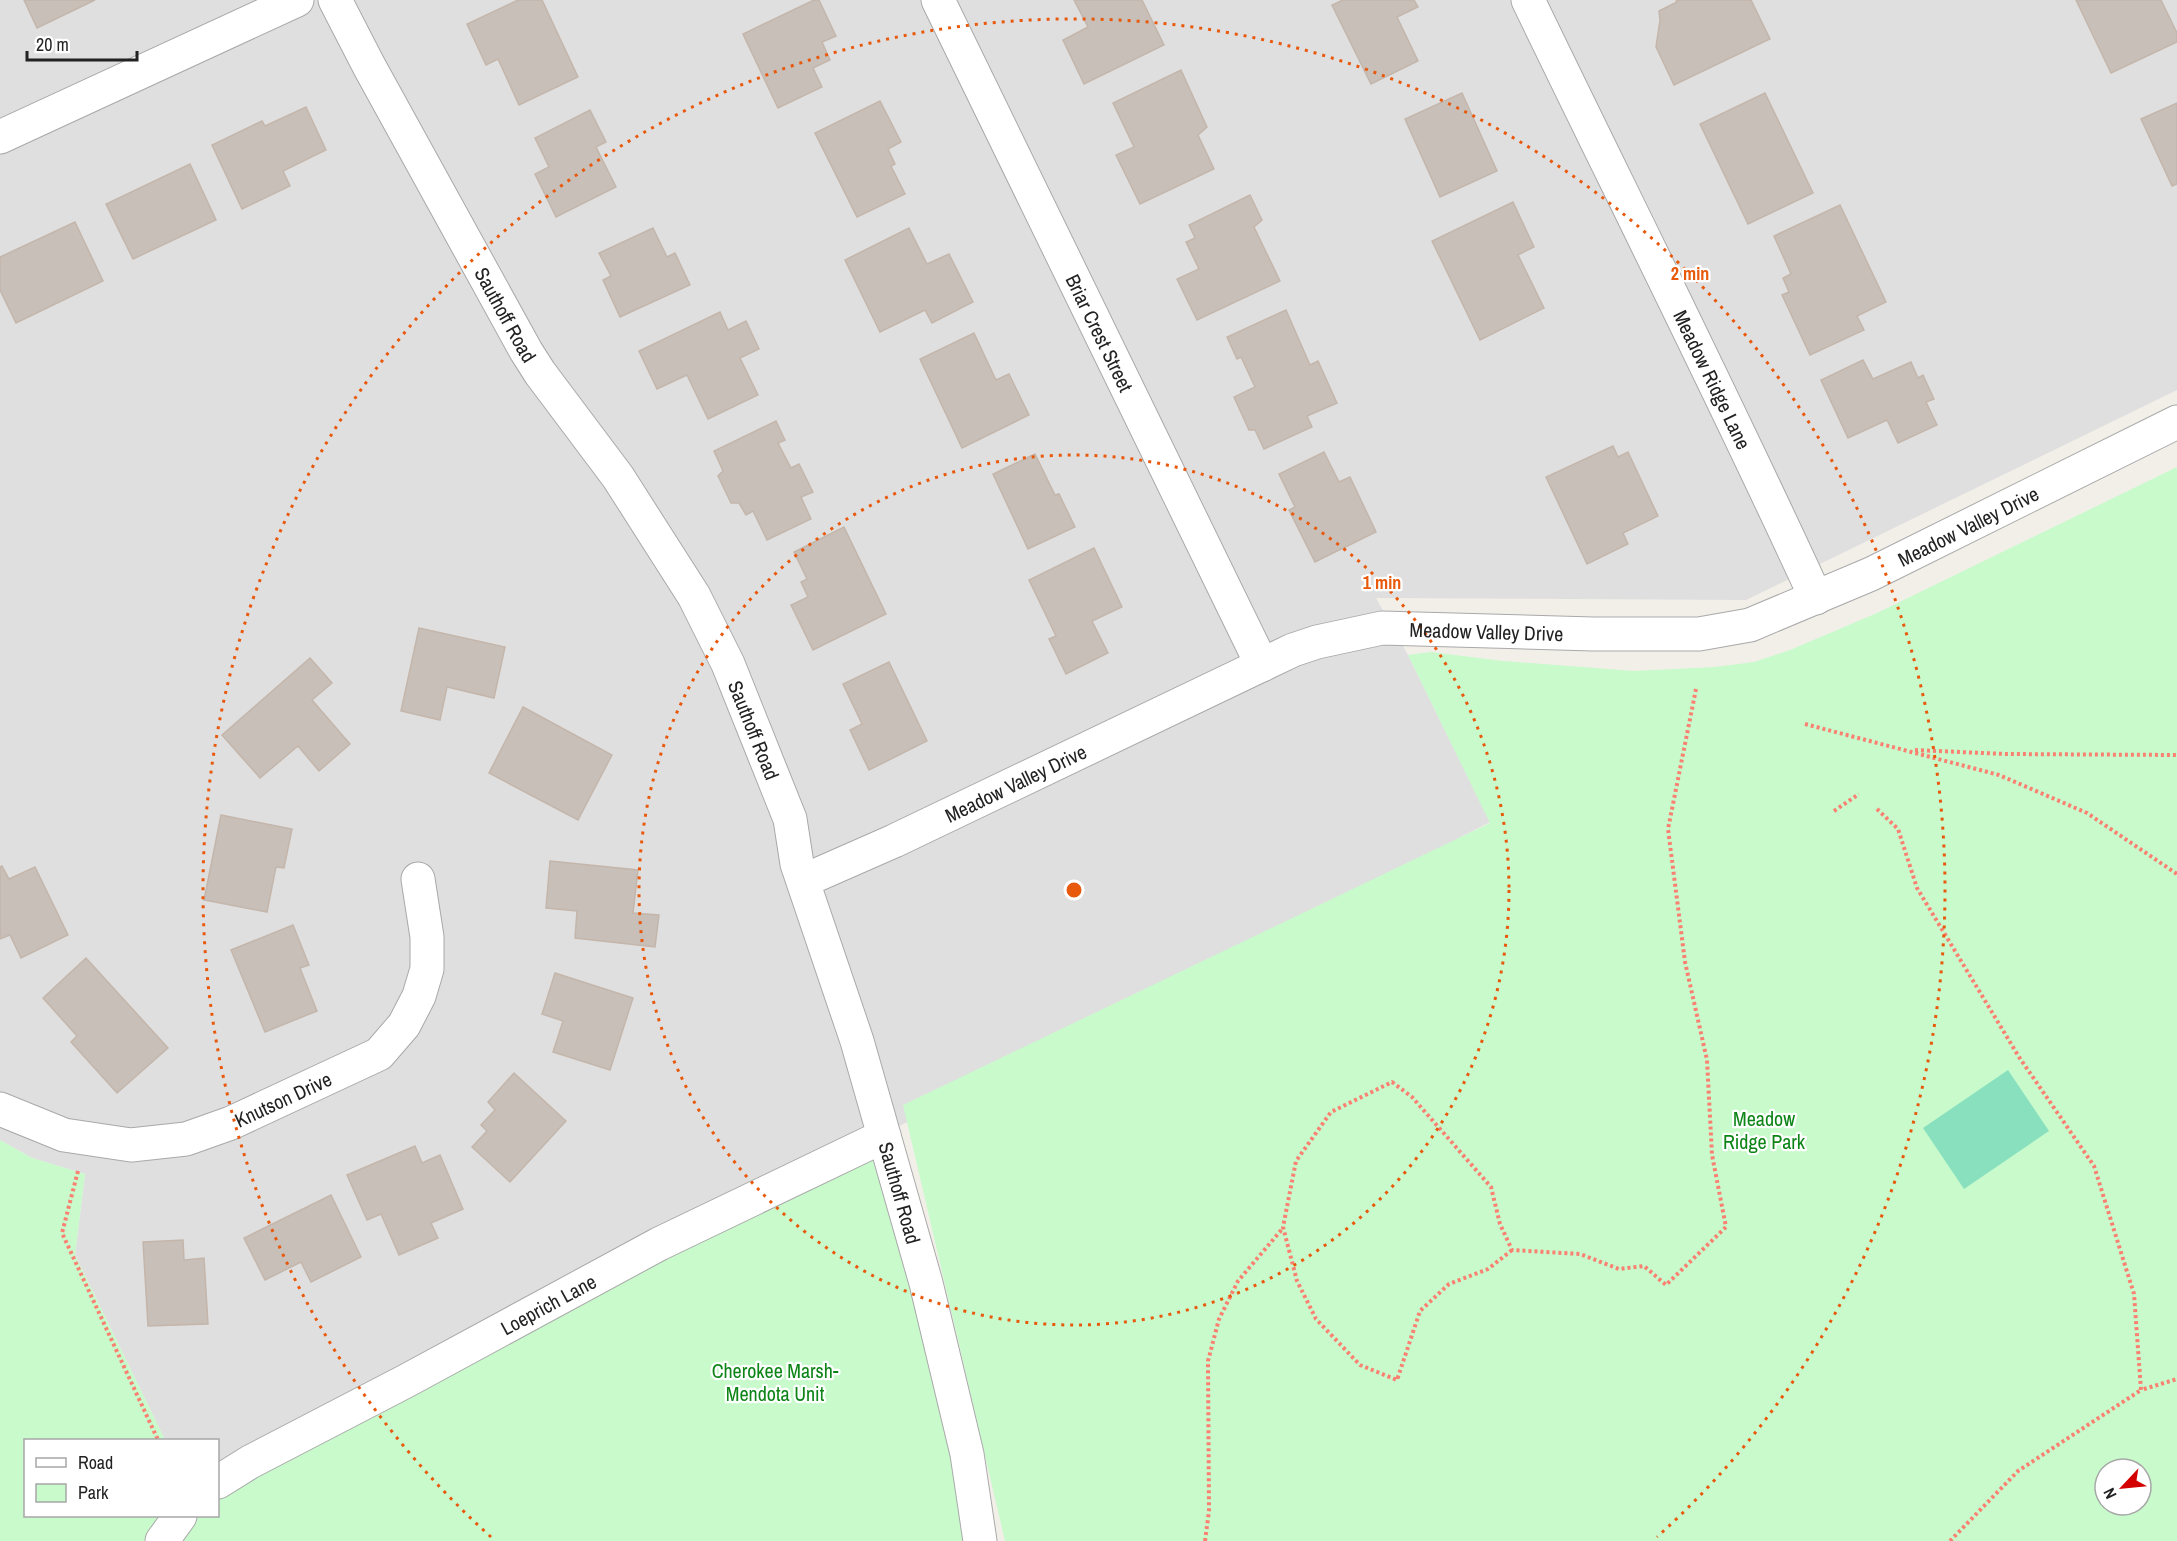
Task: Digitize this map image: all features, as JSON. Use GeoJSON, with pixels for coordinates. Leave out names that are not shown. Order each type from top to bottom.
{"type":"FeatureCollection","features":[{"type":"Feature","properties":{"kind":"street"},"geometry":{"type":"LineString","coordinates":[[0,137],[297,0]]}},
{"type":"Feature","properties":{"kind":"street","name":"Sauthoff Road"},"geometry":{"type":"LineString","coordinates":[[335,0],[498,303],[535,366],[618,477],[694,596],[728,664],[790,819],[797,864],[857,1041],[929,1294],[966,1454],[980,1541]]}},
{"type":"Feature","properties":{"kind":"street","name":"Briar Crest Street"},"geometry":{"type":"LineString","coordinates":[[938,0],[1262,665]]}},
{"type":"Feature","properties":{"kind":"street","name":"Meadow Ridge Lane"},"geometry":{"type":"LineString","coordinates":[[1528,0],[1750,455],[1816,598]]}},
{"type":"Feature","properties":{"kind":"street","name":"Meadow Valley Drive"},"geometry":{"type":"LineString","coordinates":[[803,881],[894,841],[1293,650],[1317,642],[1382,628],[1593,634],[1699,634],[1750,625],[1871,574],[2177,422]]}},
{"type":"Feature","properties":{"kind":"street","name":"Knutson Drive"},"geometry":{"type":"LineString","coordinates":[[0,1110],[64,1135],[131,1145],[186,1139],[231,1123],[379,1054],[404,1025],[419,996],[427,969],[427,937],[418,879]]}},
{"type":"Feature","properties":{"kind":"street","name":"Loeprich Lane"},"geometry":{"type":"LineString","coordinates":[[219,1481],[250,1462],[406,1381],[659,1244],[884,1136]]}},
{"type":"Feature","properties":{"kind":"street"},"geometry":{"type":"LineString","coordinates":[[162,1541],[179,1517]]}},
{"type":"Feature","properties":{"kind":"path"},"geometry":{"type":"LineString","coordinates":[[1512,1250],[1500,1224],[1491,1187],[1412,1097],[1392,1083],[1331,1112],[1296,1161],[1283,1227],[1297,1281],[1316,1319],[1360,1365],[1397,1380],[1420,1311],[1449,1284],[1488,1269],[1512,1250],[1580,1254],[1619,1269],[1644,1266],[1666,1285],[1726,1227],[1712,1155],[1707,1060],[1685,962],[1668,829],[1696,688]]}},
{"type":"Feature","properties":{"kind":"path"},"geometry":{"type":"LineString","coordinates":[[1805,724],[1999,775],[2087,813],[2177,874]]}},
{"type":"Feature","properties":{"kind":"path"},"geometry":{"type":"LineString","coordinates":[[1905,750],[2005,754],[2177,755]]}},
{"type":"Feature","properties":{"kind":"path"},"geometry":{"type":"LineString","coordinates":[[1834,811],[1858,794]]}},
{"type":"Feature","properties":{"kind":"path"},"geometry":{"type":"LineString","coordinates":[[1876,809],[1898,830],[1917,888],[2019,1057],[2094,1166],[2134,1294],[2141,1390]]}},
{"type":"Feature","properties":{"kind":"path"},"geometry":{"type":"LineString","coordinates":[[87,1138],[62,1233],[158,1439]]}},
{"type":"Feature","properties":{"kind":"path"},"geometry":{"type":"LineString","coordinates":[[1205,1541],[1209,1511],[1208,1361],[1219,1320],[1238,1281],[1283,1227]]}},
{"type":"Feature","properties":{"kind":"path"},"geometry":{"type":"LineString","coordinates":[[1950,1541],[2018,1471],[2141,1390],[2177,1379]]}},
{"type":"Feature","properties":{"kind":"shaded area"},"geometry":{"type":"Polygon","coordinates":[[[0,0],[2177,0],[2177,390],[1746,600],[1376,598],[1408,655],[1490,822],[219,1476],[219,1439],[165,1439],[75,1255],[85,1174],[32,1158],[0,1140],[0,0]]]}},
{"type":"Feature","properties":{"kind":"green space","name":"Meadow Ridge Park"},"geometry":{"type":"Polygon","coordinates":[[[2177,467],[2177,1541],[1005,1541],[903,1105],[1490,823],[1408,655],[1431,652],[1503,661],[1634,671],[1715,667],[1754,662],[1790,650],[1877,613],[2177,467]]]}},
{"type":"Feature","properties":{"kind":"green space"},"geometry":{"type":"Polygon","coordinates":[[[2008,1070],[2049,1131],[1964,1189],[1923,1128],[2008,1070]]]}},
{"type":"Feature","properties":{"kind":"green space","name":"Cherokee Marsh- Mendota Unit"},"geometry":{"type":"Polygon","coordinates":[[[0,1140],[32,1158],[85,1174],[75,1255],[165,1439],[24,1439],[24,1517],[219,1517],[219,1478],[878,1152],[971,1541],[0,1541],[0,1140]]]}},
{"type":"Feature","properties":{"kind":"building"},"geometry":{"type":"Polygon","coordinates":[[[24,0],[95,0],[37,28],[24,0]]]}},
{"type":"Feature","properties":{"kind":"building"},"geometry":{"type":"Polygon","coordinates":[[[518,0],[542,0],[578,77],[519,105],[498,59],[486,65],[467,24],[518,0]]]}},
{"type":"Feature","properties":{"kind":"building"},"geometry":{"type":"Polygon","coordinates":[[[814,0],[819,0],[836,36],[822,42],[830,60],[813,68],[822,87],[778,108],[743,34],[814,0]]]}},
{"type":"Feature","properties":{"kind":"building"},"geometry":{"type":"Polygon","coordinates":[[[1074,0],[1142,0],[1164,45],[1084,84],[1063,40],[1088,27],[1074,0]]]}},
{"type":"Feature","properties":{"kind":"building"},"geometry":{"type":"Polygon","coordinates":[[[1343,0],[1414,0],[1418,7],[1397,17],[1418,61],[1371,84],[1332,5],[1343,0]]]}},
{"type":"Feature","properties":{"kind":"building"},"geometry":{"type":"Polygon","coordinates":[[[1676,0],[1751,0],[1770,39],[1674,85],[1656,47],[1659,11],[1677,2],[1676,0]]]}},
{"type":"Feature","properties":{"kind":"building"},"geometry":{"type":"Polygon","coordinates":[[[2076,0],[2161,0],[2177,33],[2177,42],[2111,73],[2076,0]]]}},
{"type":"Feature","properties":{"kind":"building"},"geometry":{"type":"Polygon","coordinates":[[[1181,70],[1207,127],[1198,135],[1214,169],[1140,204],[1116,155],[1134,147],[1113,103],[1181,70]]]}},
{"type":"Feature","properties":{"kind":"building"},"geometry":{"type":"Polygon","coordinates":[[[1462,93],[1497,171],[1440,197],[1405,119],[1462,93]]]}},
{"type":"Feature","properties":{"kind":"building"},"geometry":{"type":"Polygon","coordinates":[[[1765,93],[1813,193],[1748,224],[1700,124],[1765,93]]]}},
{"type":"Feature","properties":{"kind":"building"},"geometry":{"type":"Polygon","coordinates":[[[880,101],[901,142],[888,149],[895,164],[891,166],[905,194],[857,217],[815,133],[880,101]]]}},
{"type":"Feature","properties":{"kind":"building"},"geometry":{"type":"Polygon","coordinates":[[[2177,103],[2177,184],[2172,186],[2141,119],[2177,103]]]}},
{"type":"Feature","properties":{"kind":"building"},"geometry":{"type":"Polygon","coordinates":[[[306,107],[326,150],[283,171],[290,186],[242,209],[212,145],[262,121],[265,126],[306,107]]]}},
{"type":"Feature","properties":{"kind":"building"},"geometry":{"type":"Polygon","coordinates":[[[590,110],[606,142],[596,147],[616,187],[556,217],[535,174],[549,167],[535,138],[590,110]]]}},
{"type":"Feature","properties":{"kind":"building"},"geometry":{"type":"Polygon","coordinates":[[[190,164],[216,220],[133,259],[106,204],[190,164]]]}},
{"type":"Feature","properties":{"kind":"building"},"geometry":{"type":"Polygon","coordinates":[[[1250,195],[1262,220],[1254,227],[1280,281],[1197,320],[1177,279],[1199,269],[1186,242],[1195,238],[1189,225],[1250,195]]]}},
{"type":"Feature","properties":{"kind":"building"},"geometry":{"type":"Polygon","coordinates":[[[1513,202],[1534,247],[1518,255],[1544,308],[1480,340],[1432,241],[1513,202]]]}},
{"type":"Feature","properties":{"kind":"building"},"geometry":{"type":"Polygon","coordinates":[[[1840,205],[1886,302],[1857,316],[1864,330],[1810,355],[1782,295],[1789,292],[1783,278],[1791,274],[1774,236],[1840,205]]]}},
{"type":"Feature","properties":{"kind":"building"},"geometry":{"type":"Polygon","coordinates":[[[75,222],[103,281],[16,323],[0,290],[0,257],[75,222]]]}},
{"type":"Feature","properties":{"kind":"building"},"geometry":{"type":"Polygon","coordinates":[[[653,228],[667,257],[675,253],[690,285],[620,317],[603,280],[611,276],[599,253],[653,228]]]}},
{"type":"Feature","properties":{"kind":"building"},"geometry":{"type":"Polygon","coordinates":[[[909,228],[927,264],[949,254],[973,302],[932,323],[925,310],[880,332],[845,260],[909,228]]]}},
{"type":"Feature","properties":{"kind":"building"},"geometry":{"type":"Polygon","coordinates":[[[1286,310],[1310,365],[1318,361],[1337,403],[1307,416],[1312,427],[1264,449],[1255,430],[1249,430],[1234,397],[1255,387],[1241,357],[1237,359],[1227,337],[1286,310]]]}},
{"type":"Feature","properties":{"kind":"building"},"geometry":{"type":"Polygon","coordinates":[[[720,312],[728,330],[746,321],[759,349],[740,358],[758,395],[708,419],[687,375],[657,389],[639,351],[720,312]]]}},
{"type":"Feature","properties":{"kind":"building"},"geometry":{"type":"Polygon","coordinates":[[[974,333],[996,380],[1009,374],[1029,415],[962,448],[920,359],[974,333]]]}},
{"type":"Feature","properties":{"kind":"building"},"geometry":{"type":"Polygon","coordinates":[[[1863,360],[1873,379],[1911,362],[1918,378],[1923,375],[1934,399],[1926,402],[1937,425],[1898,443],[1887,420],[1848,438],[1821,380],[1863,360]]]}},
{"type":"Feature","properties":{"kind":"building"},"geometry":{"type":"Polygon","coordinates":[[[776,421],[785,440],[778,443],[791,468],[799,464],[813,492],[801,497],[811,519],[767,540],[753,511],[746,515],[739,503],[731,503],[718,476],[723,471],[714,451],[776,421]]]}},
{"type":"Feature","properties":{"kind":"building"},"geometry":{"type":"Polygon","coordinates":[[[1613,446],[1618,457],[1628,452],[1658,516],[1623,533],[1628,544],[1587,564],[1546,477],[1613,446]]]}},
{"type":"Feature","properties":{"kind":"building"},"geometry":{"type":"Polygon","coordinates":[[[1324,452],[1339,482],[1350,477],[1376,532],[1315,562],[1289,510],[1295,507],[1279,474],[1324,452]]]}},
{"type":"Feature","properties":{"kind":"building"},"geometry":{"type":"Polygon","coordinates":[[[1035,454],[1055,495],[1059,494],[1075,527],[1028,549],[993,474],[1035,454]]]}},
{"type":"Feature","properties":{"kind":"building"},"geometry":{"type":"Polygon","coordinates":[[[844,527],[886,614],[813,650],[791,605],[808,597],[801,582],[807,579],[794,552],[844,527]]]}},
{"type":"Feature","properties":{"kind":"building"},"geometry":{"type":"Polygon","coordinates":[[[1094,548],[1122,607],[1092,621],[1108,653],[1066,674],[1049,639],[1056,636],[1029,580],[1094,548]]]}},
{"type":"Feature","properties":{"kind":"building"},"geometry":{"type":"Polygon","coordinates":[[[419,628],[505,647],[494,698],[447,687],[440,720],[401,711],[419,628]]]}},
{"type":"Feature","properties":{"kind":"building"},"geometry":{"type":"Polygon","coordinates":[[[310,658],[332,683],[312,700],[350,744],[319,771],[298,746],[260,778],[222,735],[310,658]]]}},
{"type":"Feature","properties":{"kind":"building"},"geometry":{"type":"Polygon","coordinates":[[[889,662],[927,741],[869,770],[850,730],[862,724],[843,684],[889,662]]]}},
{"type":"Feature","properties":{"kind":"building"},"geometry":{"type":"Polygon","coordinates":[[[523,707],[612,755],[578,820],[489,773],[523,707]]]}},
{"type":"Feature","properties":{"kind":"building"},"geometry":{"type":"Polygon","coordinates":[[[221,815],[292,829],[284,868],[276,867],[267,912],[204,900],[221,815]]]}},
{"type":"Feature","properties":{"kind":"building"},"geometry":{"type":"Polygon","coordinates":[[[550,861],[638,870],[633,913],[659,915],[655,947],[575,938],[577,911],[546,908],[550,861]]]}},
{"type":"Feature","properties":{"kind":"building"},"geometry":{"type":"Polygon","coordinates":[[[2,866],[9,879],[35,867],[68,935],[21,958],[10,935],[0,939],[0,867],[2,866]]]}},
{"type":"Feature","properties":{"kind":"building"},"geometry":{"type":"Polygon","coordinates":[[[293,925],[309,965],[300,968],[317,1011],[265,1032],[231,950],[293,925]]]}},
{"type":"Feature","properties":{"kind":"building"},"geometry":{"type":"Polygon","coordinates":[[[86,958],[168,1048],[117,1093],[71,1042],[77,1036],[43,998],[86,958]]]}},
{"type":"Feature","properties":{"kind":"building"},"geometry":{"type":"Polygon","coordinates":[[[555,973],[633,998],[610,1070],[553,1052],[563,1021],[542,1014],[555,973]]]}},
{"type":"Feature","properties":{"kind":"building"},"geometry":{"type":"Polygon","coordinates":[[[514,1073],[566,1121],[510,1182],[472,1147],[487,1131],[481,1125],[495,1110],[488,1102],[514,1073]]]}},
{"type":"Feature","properties":{"kind":"building"},"geometry":{"type":"Polygon","coordinates":[[[415,1146],[422,1163],[440,1155],[463,1209],[431,1223],[438,1238],[399,1255],[381,1214],[367,1220],[347,1175],[415,1146]]]}},
{"type":"Feature","properties":{"kind":"building"},"geometry":{"type":"Polygon","coordinates":[[[331,1195],[361,1257],[311,1282],[301,1262],[265,1280],[244,1238],[331,1195]]]}},
{"type":"Feature","properties":{"kind":"building"},"geometry":{"type":"Polygon","coordinates":[[[183,1240],[184,1260],[204,1258],[208,1324],[148,1326],[143,1242],[183,1240]]]}}]}
